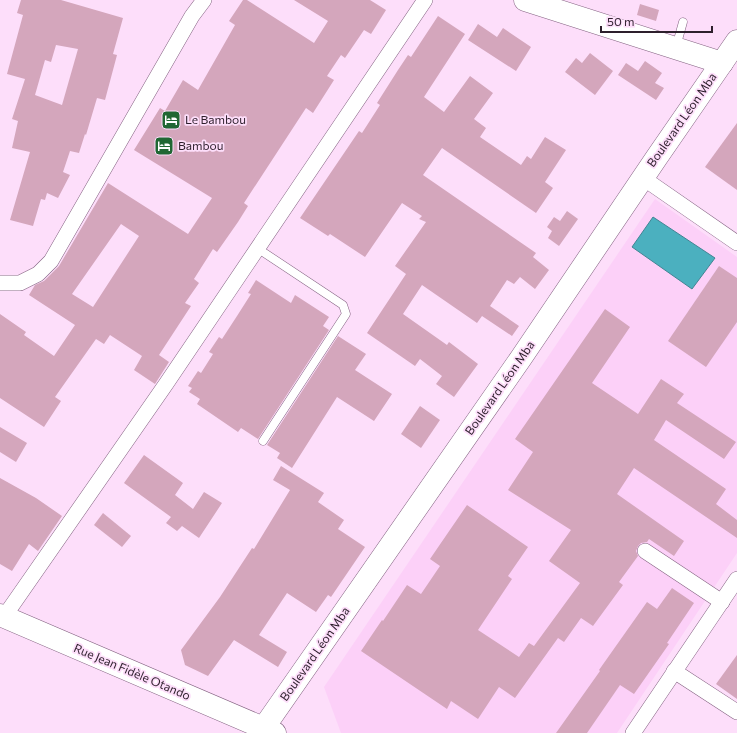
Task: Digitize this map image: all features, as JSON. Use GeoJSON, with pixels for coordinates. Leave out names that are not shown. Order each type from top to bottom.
{"type":"FeatureCollection","features":[{"type":"Feature","properties":{"kind":"street"},"geometry":{"type":"LineString","coordinates":[[0,283],[20,282],[38,274],[51,261],[192,16],[204,0]]}},
{"type":"Feature","properties":{"kind":"street"},"geometry":{"type":"LineString","coordinates":[[2,616],[166,384],[425,0]]}},
{"type":"Feature","properties":{"kind":"street"},"geometry":{"type":"LineString","coordinates":[[525,0],[722,63]]}},
{"type":"Feature","properties":{"kind":"street","name":"Boulevard Léon Mba"},"geometry":{"type":"LineString","coordinates":[[266,731],[737,42]]}},
{"type":"Feature","properties":{"kind":"street"},"geometry":{"type":"LineString","coordinates":[[643,178],[737,243]]}},
{"type":"Feature","properties":{"kind":"street"},"geometry":{"type":"LineString","coordinates":[[645,551],[722,602]]}},
{"type":"Feature","properties":{"kind":"street"},"geometry":{"type":"LineString","coordinates":[[632,733],[737,579]]}},
{"type":"Feature","properties":{"kind":"street","name":"Rue Jean Fidèle Otando"},"geometry":{"type":"LineString","coordinates":[[2,616],[266,731]]}},
{"type":"Feature","properties":{"kind":"street"},"geometry":{"type":"LineString","coordinates":[[674,671],[737,712]]}},
{"type":"Feature","properties":{"kind":"lane"},"geometry":{"type":"LineString","coordinates":[[676,48],[683,22]]}},
{"type":"Feature","properties":{"kind":"lane"},"geometry":{"type":"LineString","coordinates":[[257,248],[343,305],[346,314],[263,441]]}},
{"type":"Feature","properties":{"kind":"shaded area"},"geometry":{"type":"Polygon","coordinates":[[[655,199],[737,257],[737,553],[617,733],[341,733],[324,687],[655,199]]]}},
{"type":"Feature","properties":{"kind":"water"},"geometry":{"type":"Polygon","coordinates":[[[653,217],[715,258],[692,289],[632,247],[653,217]]]}},
{"type":"Feature","properties":{"kind":"building"},"geometry":{"type":"Polygon","coordinates":[[[21,0],[61,0],[123,18],[113,54],[117,55],[105,100],[97,98],[79,153],[70,151],[63,172],[70,175],[58,198],[47,193],[45,200],[41,199],[33,226],[10,220],[30,152],[12,148],[18,121],[12,119],[25,79],[7,74],[23,15],[17,13],[21,0]],[[56,45],[51,62],[45,60],[35,95],[62,105],[78,49],[56,45]]]}},
{"type":"Feature","properties":{"kind":"building"},"geometry":{"type":"Polygon","coordinates":[[[243,0],[247,0],[314,43],[328,21],[294,0],[370,0],[386,10],[371,34],[364,30],[345,58],[341,55],[327,76],[334,80],[313,113],[306,108],[244,203],[248,206],[238,222],[217,252],[213,249],[194,279],[199,283],[185,303],[191,306],[159,355],[169,362],[155,384],[134,370],[142,356],[110,335],[104,344],[96,339],[55,397],[61,401],[44,427],[0,398],[0,314],[26,332],[24,335],[54,356],[75,325],[29,295],[35,285],[44,281],[59,266],[108,183],[188,234],[212,198],[134,150],[160,108],[165,111],[183,80],[198,90],[235,25],[229,21],[243,0]],[[121,224],[72,294],[93,307],[139,236],[121,224]]]}},
{"type":"Feature","properties":{"kind":"building"},"geometry":{"type":"Polygon","coordinates":[[[640,4],[659,10],[656,21],[637,15],[640,4]]]}},
{"type":"Feature","properties":{"kind":"building"},"geometry":{"type":"Polygon","coordinates":[[[438,16],[465,34],[424,97],[444,112],[470,76],[493,93],[474,119],[486,128],[480,137],[521,165],[527,156],[531,159],[545,137],[566,150],[545,182],[553,188],[536,213],[442,148],[423,175],[536,253],[533,257],[549,270],[535,289],[520,277],[514,284],[507,280],[490,306],[519,326],[512,336],[482,316],[477,323],[422,285],[403,314],[447,345],[449,342],[478,364],[454,397],[436,384],[442,376],[420,359],[415,366],[367,333],[406,274],[395,266],[426,222],[419,219],[422,216],[402,203],[365,257],[330,234],[328,236],[300,218],[359,131],[362,133],[380,105],[377,103],[398,70],[408,55],[411,57],[438,16]]]}},
{"type":"Feature","properties":{"kind":"building"},"geometry":{"type":"Polygon","coordinates":[[[478,24],[497,37],[503,28],[531,47],[516,71],[468,40],[478,24]]]}},
{"type":"Feature","properties":{"kind":"building"},"geometry":{"type":"Polygon","coordinates":[[[590,53],[613,71],[595,95],[565,72],[576,58],[582,63],[590,53]]]}},
{"type":"Feature","properties":{"kind":"building"},"geometry":{"type":"Polygon","coordinates":[[[645,61],[662,73],[655,83],[664,88],[656,100],[618,75],[626,63],[638,71],[645,61]]]}},
{"type":"Feature","properties":{"kind":"building"},"geometry":{"type":"Polygon","coordinates":[[[737,123],[737,190],[705,167],[737,123]]]}},
{"type":"Feature","properties":{"kind":"building"},"geometry":{"type":"Polygon","coordinates":[[[567,211],[578,219],[559,246],[548,238],[552,231],[547,227],[554,217],[560,221],[567,211]]]}},
{"type":"Feature","properties":{"kind":"building"},"geometry":{"type":"Polygon","coordinates":[[[719,266],[737,278],[737,322],[706,367],[668,341],[719,266]]]}},
{"type":"Feature","properties":{"kind":"building"},"geometry":{"type":"Polygon","coordinates":[[[256,280],[291,303],[295,295],[329,317],[323,326],[329,330],[258,439],[241,428],[238,432],[197,404],[200,399],[189,392],[192,388],[188,386],[198,371],[201,373],[213,354],[209,352],[219,337],[222,339],[251,294],[248,293],[256,280]]]}},
{"type":"Feature","properties":{"kind":"building"},"geometry":{"type":"Polygon","coordinates":[[[605,309],[630,327],[592,383],[638,414],[661,379],[684,394],[677,403],[736,442],[724,459],[666,420],[654,440],[726,489],[716,504],[737,520],[737,538],[634,468],[617,494],[684,541],[674,556],[649,539],[647,542],[641,543],[636,551],[638,556],[619,582],[623,585],[593,626],[581,618],[564,642],[558,638],[515,698],[499,687],[478,719],[451,701],[447,709],[361,651],[407,585],[421,594],[440,566],[430,559],[467,505],[528,547],[508,576],[512,579],[478,630],[519,657],[529,643],[534,646],[580,583],[549,561],[571,530],[508,490],[533,452],[515,439],[605,309]]]}},
{"type":"Feature","properties":{"kind":"building"},"geometry":{"type":"Polygon","coordinates":[[[338,336],[366,354],[355,370],[392,394],[374,421],[337,397],[292,468],[277,458],[280,453],[267,445],[338,336]]]}},
{"type":"Feature","properties":{"kind":"building"},"geometry":{"type":"Polygon","coordinates":[[[420,406],[440,420],[421,448],[401,434],[420,406]]]}},
{"type":"Feature","properties":{"kind":"building"},"geometry":{"type":"Polygon","coordinates":[[[0,427],[27,443],[16,462],[0,452],[0,427]]]}},
{"type":"Feature","properties":{"kind":"building"},"geometry":{"type":"Polygon","coordinates":[[[144,455],[183,483],[175,495],[193,509],[204,492],[222,503],[199,538],[182,526],[177,531],[166,523],[171,517],[124,483],[144,455]]]}},
{"type":"Feature","properties":{"kind":"building"},"geometry":{"type":"Polygon","coordinates":[[[281,466],[324,493],[318,502],[344,520],[338,529],[365,547],[331,597],[328,595],[316,612],[287,593],[259,635],[287,652],[278,667],[234,640],[208,676],[185,665],[181,650],[220,597],[252,548],[254,549],[290,490],[273,480],[281,466]]]}},
{"type":"Feature","properties":{"kind":"building"},"geometry":{"type":"Polygon","coordinates":[[[0,478],[36,498],[62,516],[38,551],[29,544],[12,571],[0,564],[0,478]]]}},
{"type":"Feature","properties":{"kind":"building"},"geometry":{"type":"Polygon","coordinates":[[[103,513],[131,536],[122,547],[94,525],[103,513]]]}},
{"type":"Feature","properties":{"kind":"building"},"geometry":{"type":"Polygon","coordinates":[[[672,588],[694,603],[667,643],[669,644],[634,694],[620,685],[587,733],[556,733],[647,602],[657,609],[672,588]]]}},
{"type":"Feature","properties":{"kind":"building"},"geometry":{"type":"Polygon","coordinates":[[[737,655],[737,699],[716,684],[737,655]]]}},
{"type":"Feature","properties":{"kind":"place","name":"Le Bambou"},"geometry":{"type":"Point","coordinates":[171,120]}},
{"type":"Feature","properties":{"kind":"place","name":"Bambou"},"geometry":{"type":"Point","coordinates":[164,146]}}]}
